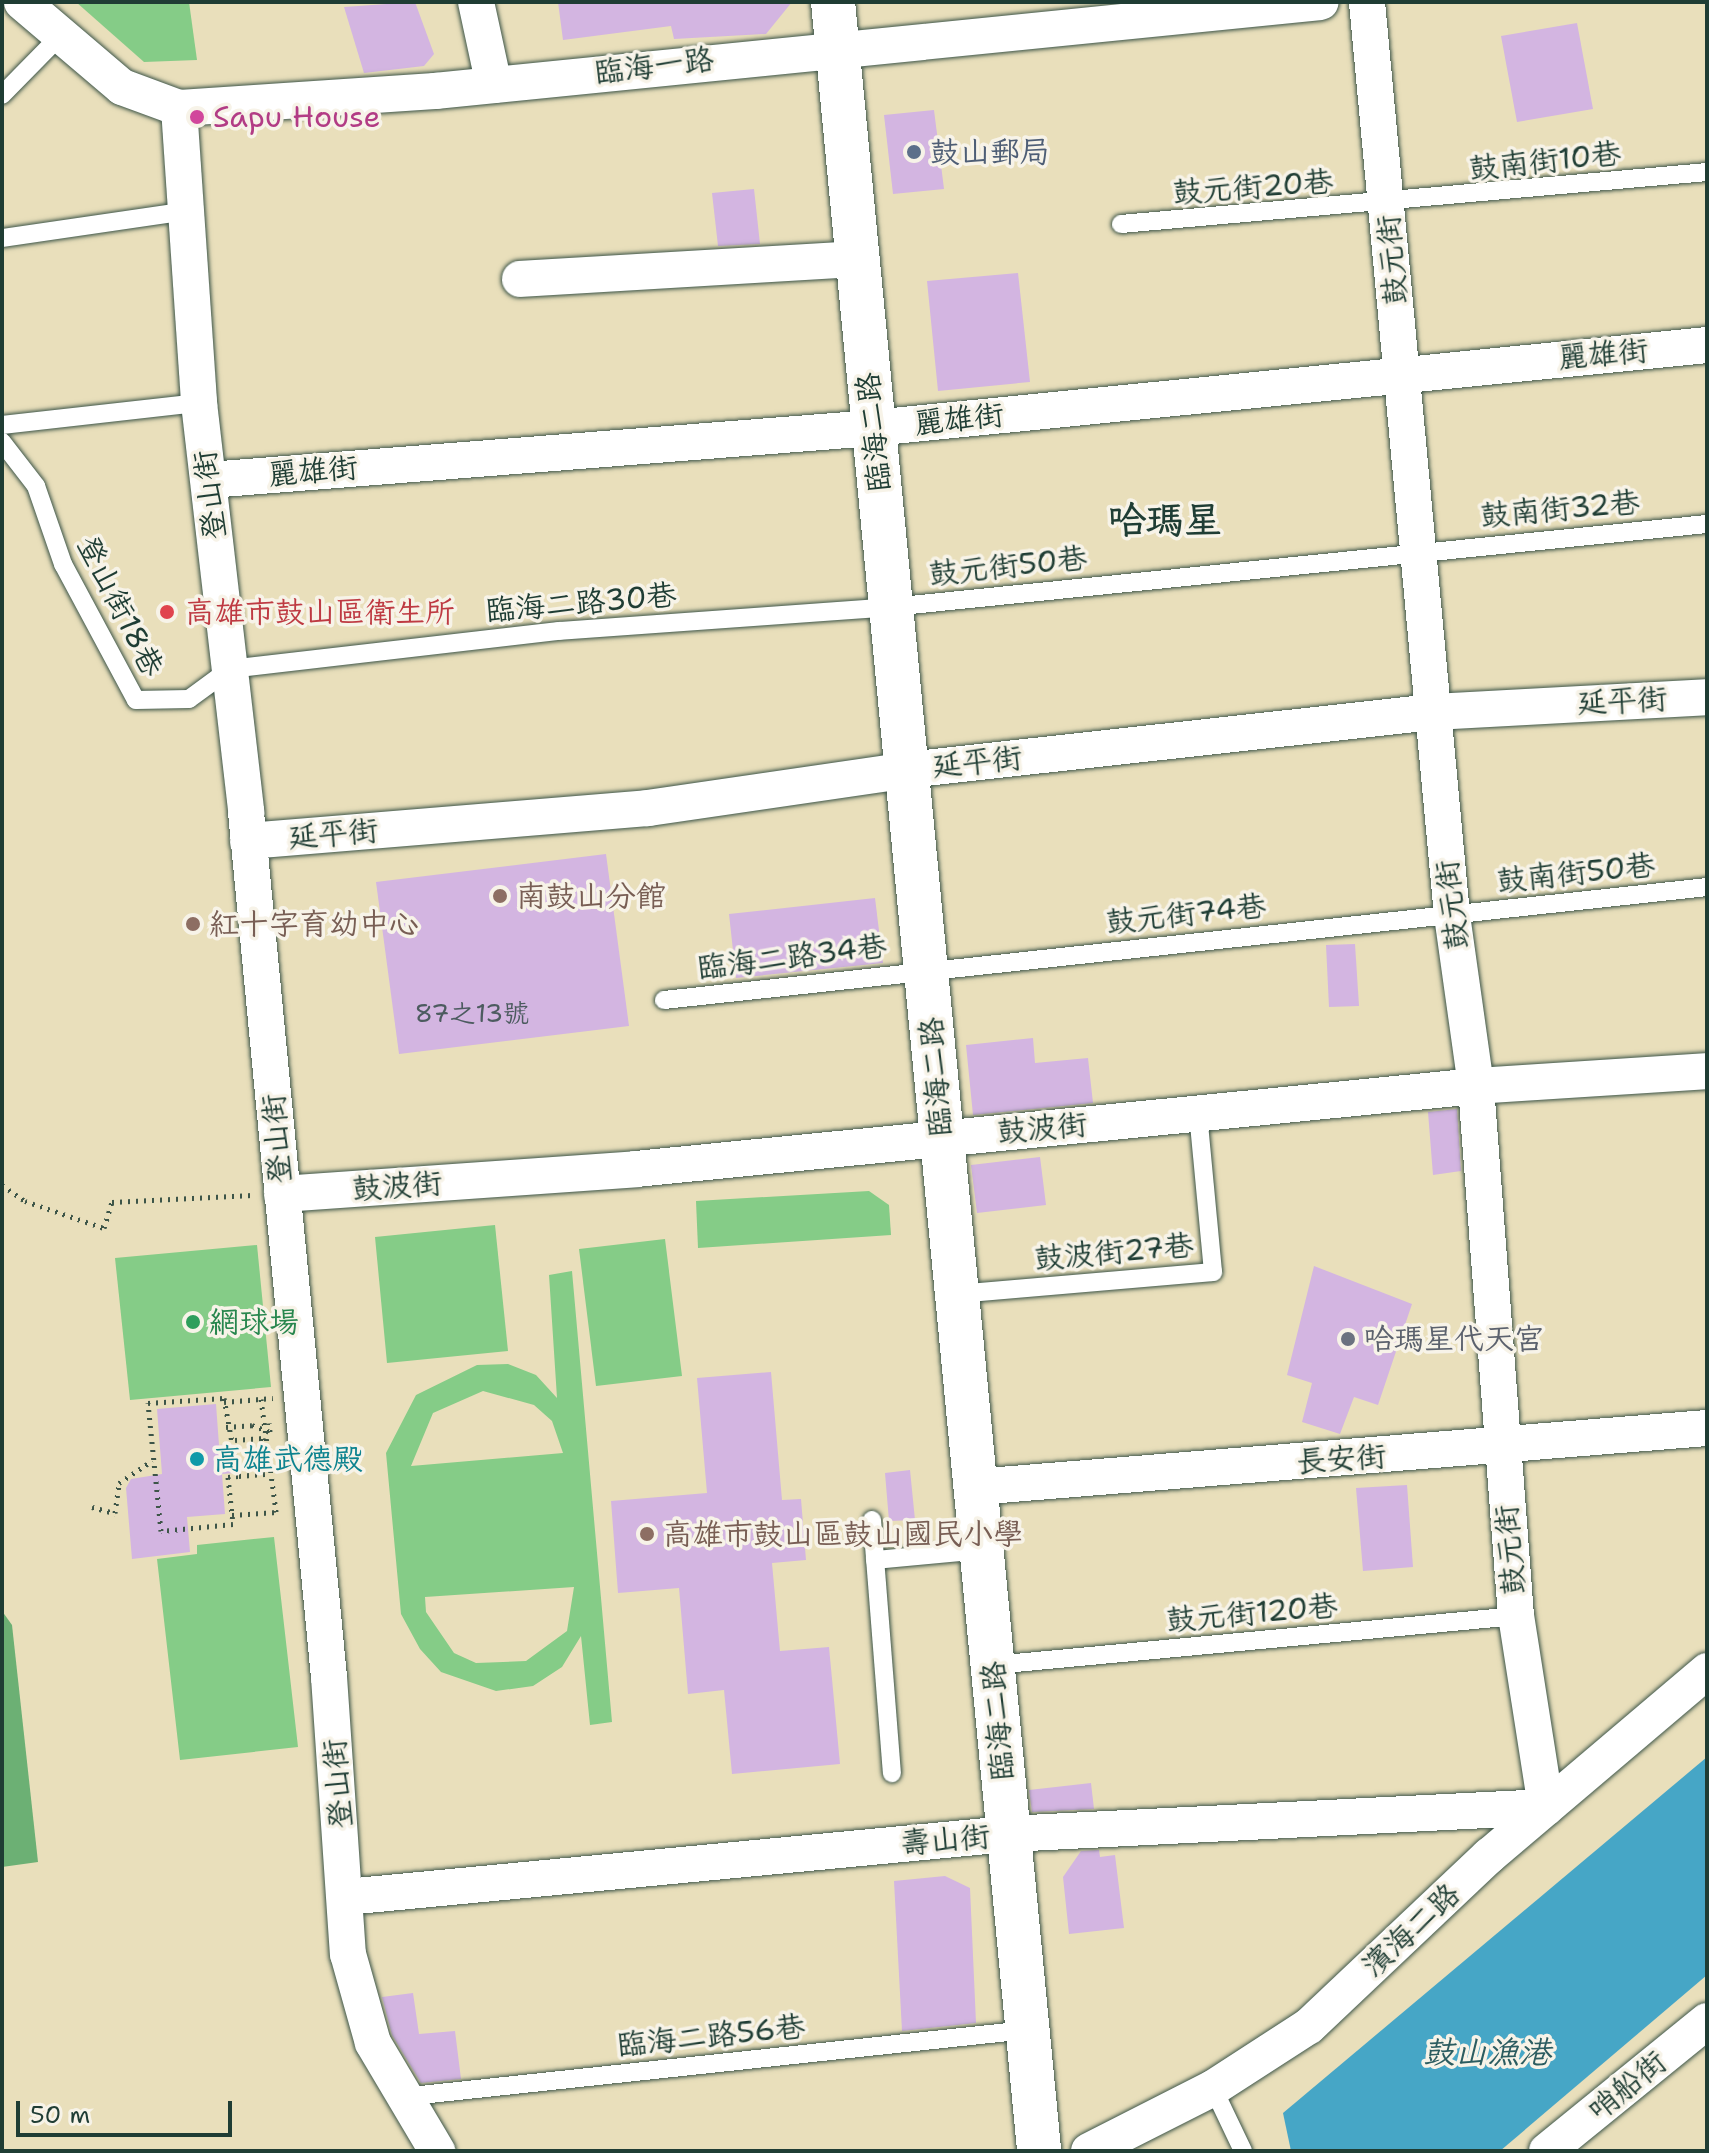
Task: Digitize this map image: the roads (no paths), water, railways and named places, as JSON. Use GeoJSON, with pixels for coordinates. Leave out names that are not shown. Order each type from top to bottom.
{"type":"FeatureCollection","features":[{"type":"Feature","properties":{"kind":"street","name":"臨海一路"},"geometry":{"type":"LineString","coordinates":[[22,2],[122,87],[179,108],[494,85],[835,45],[1321,2]]}},
{"type":"Feature","properties":{"kind":"street"},"geometry":{"type":"LineString","coordinates":[[476,2],[494,85]]}},
{"type":"Feature","properties":{"kind":"street","name":"臨海二路"},"geometry":{"type":"LineString","coordinates":[[833,2],[1039,2151]]}},
{"type":"Feature","properties":{"kind":"street","name":"鼓元街"},"geometry":{"type":"LineString","coordinates":[[1367,2],[1452,915],[1476,1086],[1500,1446],[1516,1616],[1546,1807]]}},
{"type":"Feature","properties":{"kind":"street","name":"登山街"},"geometry":{"type":"LineString","coordinates":[[179,108],[199,403],[230,669],[282,1194],[346,1897],[348,1954],[362,2015],[402,2097],[437,2151]]}},
{"type":"Feature","properties":{"kind":"street"},"geometry":{"type":"LineString","coordinates":[[520,279],[857,259]]}},
{"type":"Feature","properties":{"kind":"street","name":"麗雄街"},"geometry":{"type":"LineString","coordinates":[[209,480],[873,428],[1401,371],[1707,345]]}},
{"type":"Feature","properties":{"kind":"street","name":"延平街"},"geometry":{"type":"LineString","coordinates":[[248,841],[648,808],[907,770],[1433,712],[1707,697]]}},
{"type":"Feature","properties":{"kind":"street","name":"鼓波街"},"geometry":{"type":"LineString","coordinates":[[282,1194],[636,1169],[941,1136],[1476,1086],[1707,1071]]}},
{"type":"Feature","properties":{"kind":"street","name":"長安街"},"geometry":{"type":"LineString","coordinates":[[975,1487],[1707,1428]]}},
{"type":"Feature","properties":{"kind":"street","name":"濱海二路"},"geometry":{"type":"LineString","coordinates":[[1089,2151],[1213,2088],[1309,2026],[1546,1807],[1707,1671]]}},
{"type":"Feature","properties":{"kind":"street","name":"壽山街"},"geometry":{"type":"LineString","coordinates":[[346,1897],[1008,1834],[1546,1807]]}},
{"type":"Feature","properties":{"kind":"street","name":"哨船街"},"geometry":{"type":"LineString","coordinates":[[1547,2151],[1707,2021]]}},
{"type":"Feature","properties":{"kind":"lane"},"geometry":{"type":"LineString","coordinates":[[2,95],[60,36]]}},
{"type":"Feature","properties":{"kind":"lane","name":"鼓南街10巷"},"geometry":{"type":"LineString","coordinates":[[1388,205],[1707,172]]}},
{"type":"Feature","properties":{"kind":"lane","name":"鼓元街20巷"},"geometry":{"type":"LineString","coordinates":[[1121,224],[1388,205]]}},
{"type":"Feature","properties":{"kind":"lane"},"geometry":{"type":"LineString","coordinates":[[2,238],[186,211]]}},
{"type":"Feature","properties":{"kind":"lane"},"geometry":{"type":"LineString","coordinates":[[2,425],[199,403]]}},
{"type":"Feature","properties":{"kind":"lane","name":"登山街18巷"},"geometry":{"type":"LineString","coordinates":[[2,442],[36,486],[63,564],[136,700],[189,699],[230,669]]}},
{"type":"Feature","properties":{"kind":"lane","name":"鼓南街32巷"},"geometry":{"type":"LineString","coordinates":[[1417,549],[1707,524]]}},
{"type":"Feature","properties":{"kind":"lane","name":"鼓元街50巷"},"geometry":{"type":"LineString","coordinates":[[891,607],[1417,549]]}},
{"type":"Feature","properties":{"kind":"lane","name":"臨海二路30巷"},"geometry":{"type":"LineString","coordinates":[[230,669],[559,631],[891,607]]}},
{"type":"Feature","properties":{"kind":"lane","name":"鼓南街50巷"},"geometry":{"type":"LineString","coordinates":[[1452,915],[1707,887]]}},
{"type":"Feature","properties":{"kind":"lane","name":"鼓元街74巷"},"geometry":{"type":"LineString","coordinates":[[926,970],[1452,915]]}},
{"type":"Feature","properties":{"kind":"lane","name":"臨海二路34巷"},"geometry":{"type":"LineString","coordinates":[[664,1000],[926,970]]}},
{"type":"Feature","properties":{"kind":"lane","name":"鼓波街27巷"},"geometry":{"type":"LineString","coordinates":[[957,1294],[1213,1272],[1198,1114]]}},
{"type":"Feature","properties":{"kind":"lane"},"geometry":{"type":"LineString","coordinates":[[872,1520],[892,1773]]}},
{"type":"Feature","properties":{"kind":"lane"},"geometry":{"type":"LineString","coordinates":[[875,1560],[981,1550]]}},
{"type":"Feature","properties":{"kind":"lane","name":"鼓元街120巷"},"geometry":{"type":"LineString","coordinates":[[994,1665],[1516,1616]]}},
{"type":"Feature","properties":{"kind":"lane","name":"臨海二路56巷"},"geometry":{"type":"LineString","coordinates":[[402,2097],[1027,2030]]}},
{"type":"Feature","properties":{"kind":"lane"},"geometry":{"type":"LineString","coordinates":[[1213,2088],[1243,2151]]}},
{"type":"Feature","properties":{"kind":"water","name":"鼓山漁港"},"geometry":{"type":"Polygon","coordinates":[[[1707,1757],[1707,1975],[1500,2151],[1291,2151],[1283,2113],[1707,1757]]]}},
{"type":"Feature","properties":{"kind":"place","name":"Sapu House"},"geometry":{"type":"Point","coordinates":[197,117]}},
{"type":"Feature","properties":{"kind":"place","name":"鼓山郵局"},"geometry":{"type":"Point","coordinates":[914,152]}},
{"type":"Feature","properties":{"kind":"place","name":"高雄市鼓山區衛生所"},"geometry":{"type":"Point","coordinates":[167,612]}},
{"type":"Feature","properties":{"kind":"place","name":"南鼓山分館"},"geometry":{"type":"Point","coordinates":[500,896]}},
{"type":"Feature","properties":{"kind":"place","name":"紅十字育幼中心"},"geometry":{"type":"Point","coordinates":[193,924]}},
{"type":"Feature","properties":{"kind":"place","name":"網球場"},"geometry":{"type":"Point","coordinates":[193,1322]}},
{"type":"Feature","properties":{"kind":"place","name":"哈瑪星代天宮"},"geometry":{"type":"Point","coordinates":[1348,1339]}},
{"type":"Feature","properties":{"kind":"place","name":"高雄武德殿"},"geometry":{"type":"Point","coordinates":[197,1459]}},
{"type":"Feature","properties":{"kind":"place","name":"高雄市鼓山區鼓山國民小學"},"geometry":{"type":"Point","coordinates":[647,1534]}},
{"type":"Feature","properties":{"kind":"district","name":"哈瑪星"},"geometry":{"type":"Point","coordinates":[1165,520]}}]}
